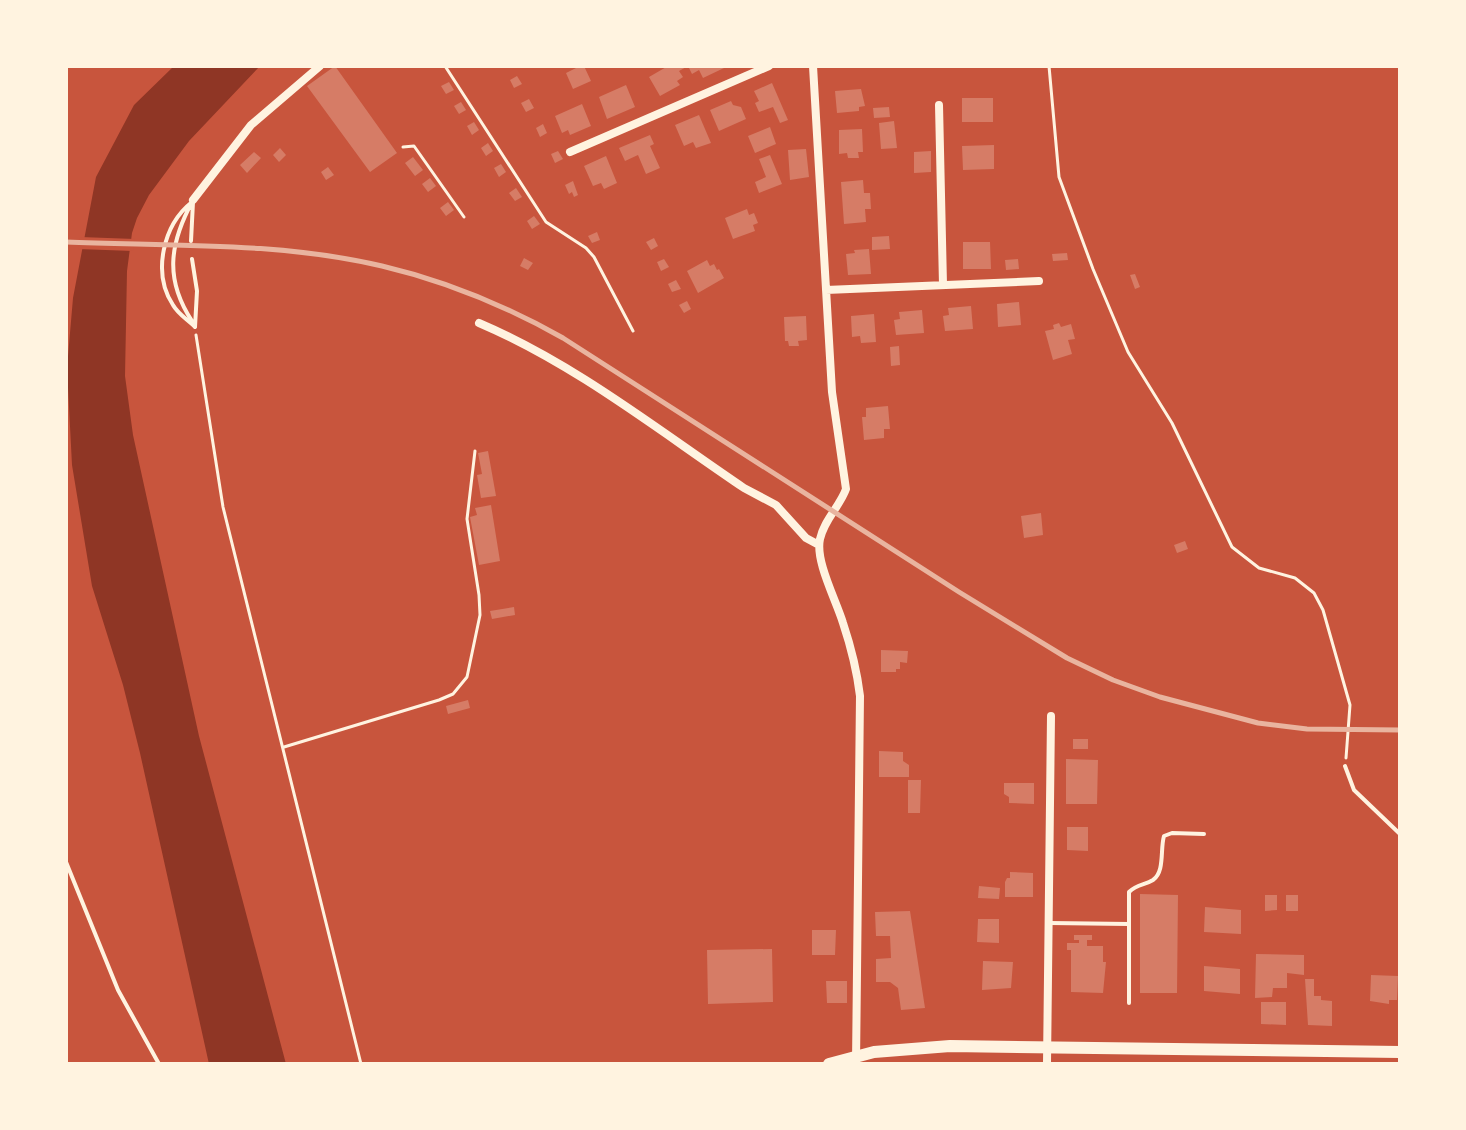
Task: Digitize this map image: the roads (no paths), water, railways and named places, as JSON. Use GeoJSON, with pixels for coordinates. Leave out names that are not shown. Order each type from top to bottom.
{"type":"FeatureCollection","features":[{"type":"Feature","properties":{"kind":"main road"},"geometry":{"type":"LineString","coordinates":[[829,1064],[922,1047],[1400,1052]]}},
{"type":"Feature","properties":{"kind":"street"},"geometry":{"type":"LineString","coordinates":[[193,200],[251,125],[320,66]]}},
{"type":"Feature","properties":{"kind":"street"},"geometry":{"type":"LineString","coordinates":[[570,152],[769,66]]}},
{"type":"Feature","properties":{"kind":"street"},"geometry":{"type":"LineString","coordinates":[[813,66],[832,392],[846,489],[841,503],[823,529],[819,545],[852,653],[860,696],[856,1060]]}},
{"type":"Feature","properties":{"kind":"street"},"geometry":{"type":"LineString","coordinates":[[939,105],[943,285]]}},
{"type":"Feature","properties":{"kind":"street"},"geometry":{"type":"LineString","coordinates":[[826,290],[1039,281]]}},
{"type":"Feature","properties":{"kind":"street"},"geometry":{"type":"LineString","coordinates":[[479,323],[516,338],[561,363],[744,488],[776,505],[806,538],[819,545]]}},
{"type":"Feature","properties":{"kind":"street"},"geometry":{"type":"LineString","coordinates":[[1047,1064],[1051,716]]}},
{"type":"Feature","properties":{"kind":"lane"},"geometry":{"type":"LineString","coordinates":[[191,241],[193,200]]}},
{"type":"Feature","properties":{"kind":"lane"},"geometry":{"type":"LineString","coordinates":[[193,200],[179,233],[173,276],[176,294],[195,327]]}},
{"type":"Feature","properties":{"kind":"lane"},"geometry":{"type":"LineString","coordinates":[[193,200],[176,217],[171,227],[162,270],[164,286],[174,308],[195,327]]}},
{"type":"Feature","properties":{"kind":"lane"},"geometry":{"type":"LineString","coordinates":[[192,259],[197,291],[195,327]]}},
{"type":"Feature","properties":{"kind":"lane"},"geometry":{"type":"LineString","coordinates":[[1345,766],[1354,790],[1400,834]]}},
{"type":"Feature","properties":{"kind":"lane"},"geometry":{"type":"LineString","coordinates":[[1129,1003],[1129,892],[1156,878],[1160,871],[1164,836],[1172,833],[1204,834]]}},
{"type":"Feature","properties":{"kind":"lane"},"geometry":{"type":"LineString","coordinates":[[66,862],[118,990],[159,1064]]}},
{"type":"Feature","properties":{"kind":"lane"},"geometry":{"type":"LineString","coordinates":[[1050,923],[1129,924]]}},
{"type":"Feature","properties":{"kind":"railway"},"geometry":{"type":"LineString","coordinates":[[66,242],[225,246],[304,253],[382,266],[452,287],[520,315],[563,338],[959,592],[1067,658],[1113,680],[1160,697],[1258,723],[1307,729],[1400,730]]}}]}
